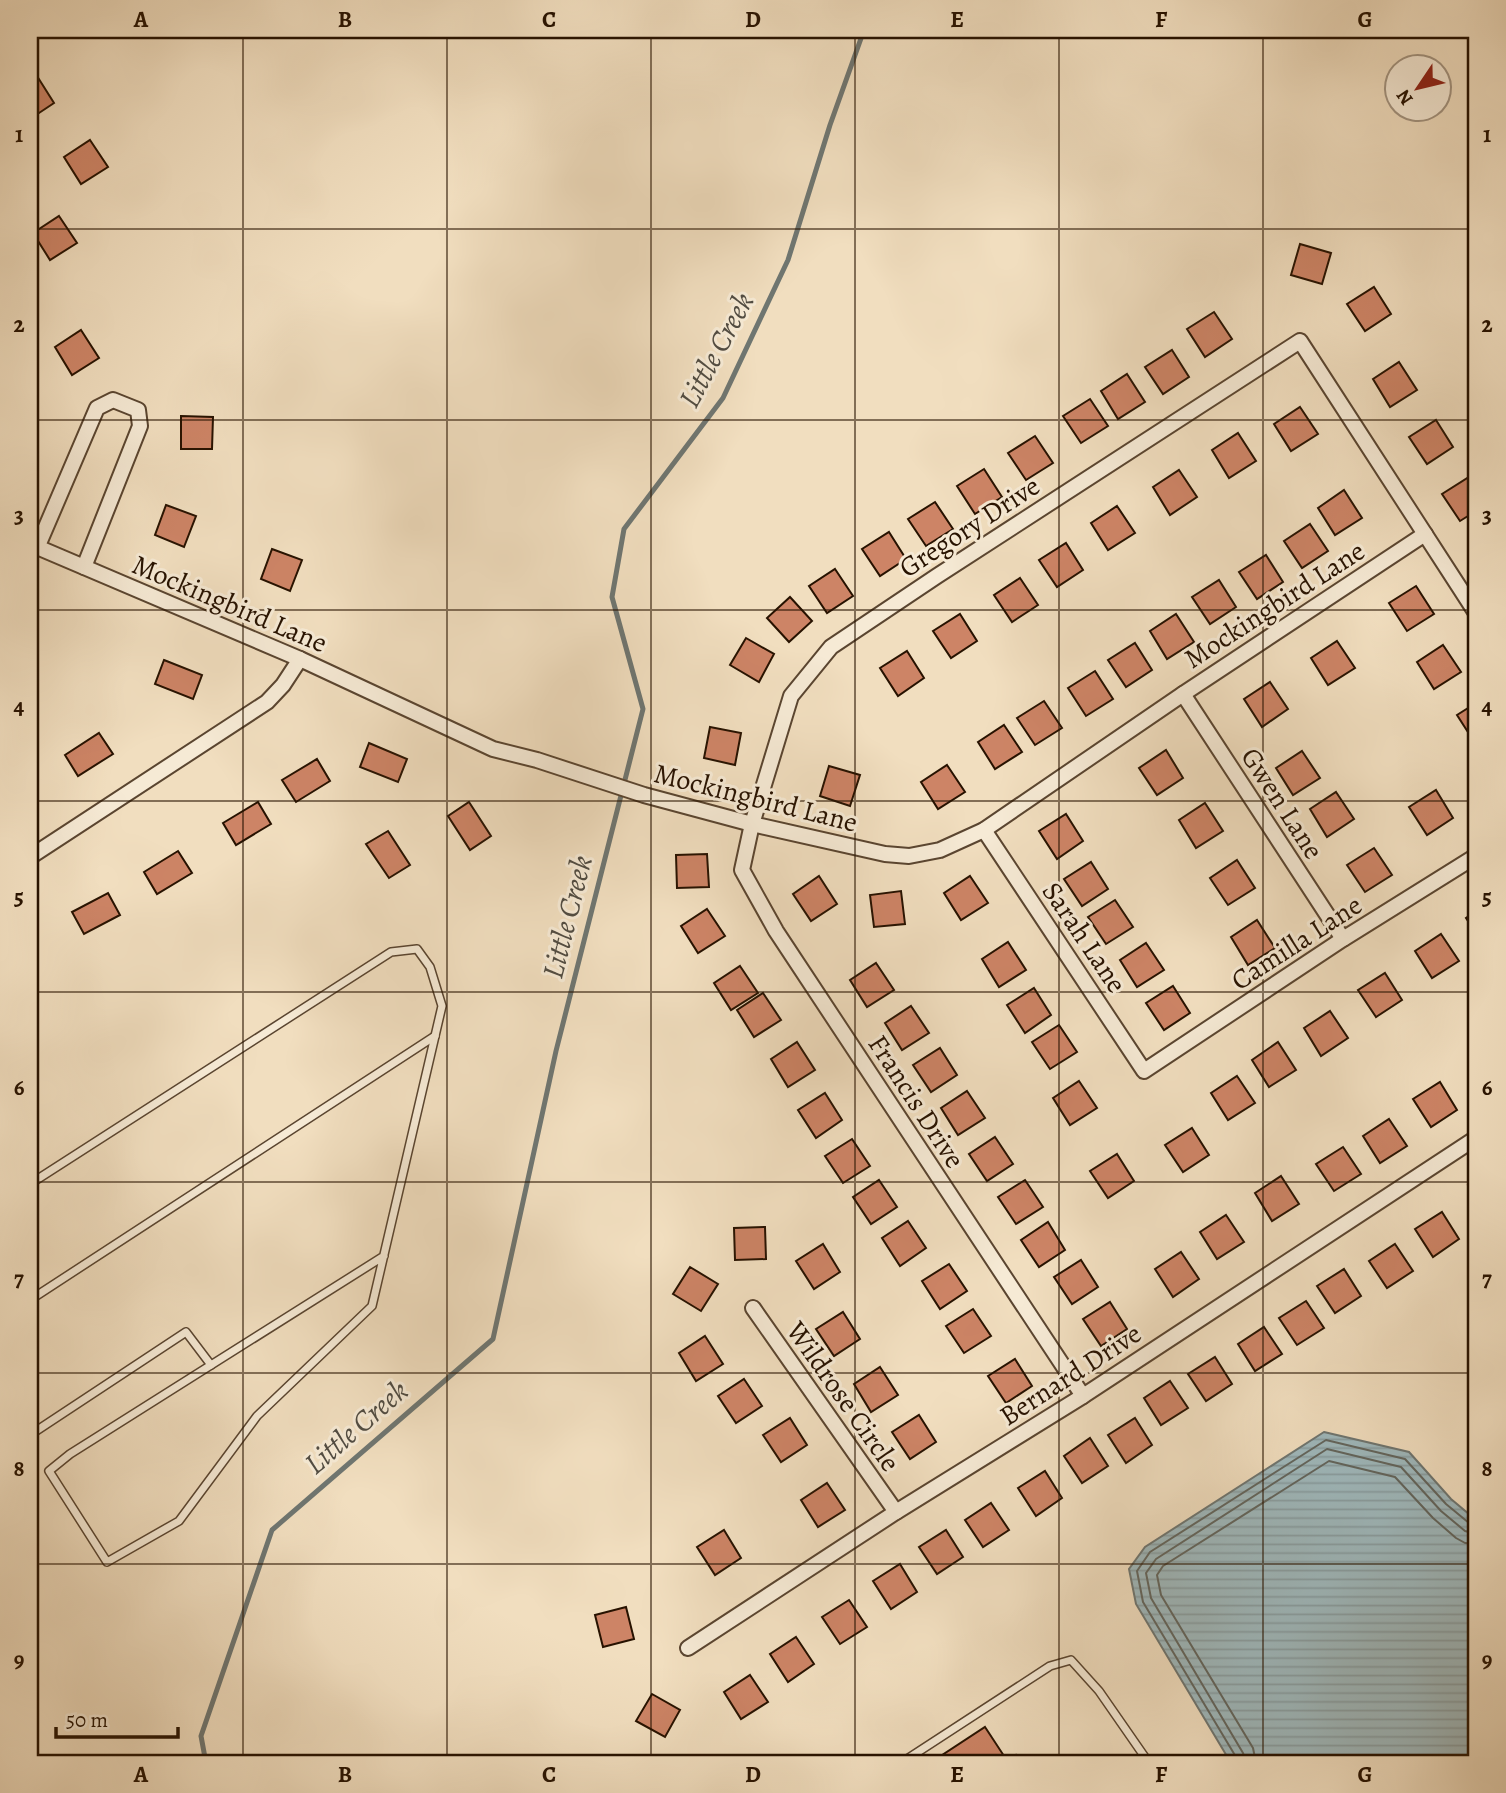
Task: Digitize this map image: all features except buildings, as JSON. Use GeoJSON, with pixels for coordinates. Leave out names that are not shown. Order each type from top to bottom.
{"type":"FeatureCollection","features":[{"type":"Feature","properties":{"kind":"street","name":"Gregory Drive"},"geometry":{"type":"LineString","coordinates":[[752,824],[791,696],[831,647],[1300,341],[1425,534]]}},
{"type":"Feature","properties":{"kind":"street"},"geometry":{"type":"LineString","coordinates":[[34,546],[97,408],[113,400],[138,410],[140,426],[83,567]]}},
{"type":"Feature","properties":{"kind":"street"},"geometry":{"type":"LineString","coordinates":[[1425,534],[1476,613]]}},
{"type":"Feature","properties":{"kind":"street","name":"Mockingbird Lane"},"geometry":{"type":"LineString","coordinates":[[34,546],[300,659],[494,749],[644,795],[752,824],[885,854],[909,856],[940,850],[984,830],[1182,694],[1425,534]]}},
{"type":"Feature","properties":{"kind":"street"},"geometry":{"type":"LineString","coordinates":[[30,857],[267,702],[283,685],[300,659]]}},
{"type":"Feature","properties":{"kind":"street","name":"Gwen Lane"},"geometry":{"type":"LineString","coordinates":[[1182,694],[1343,939]]}},
{"type":"Feature","properties":{"kind":"street","name":"Francis Drive"},"geometry":{"type":"LineString","coordinates":[[752,824],[742,870],[776,931],[1083,1396]]}},
{"type":"Feature","properties":{"kind":"street","name":"Sarah Lane"},"geometry":{"type":"LineString","coordinates":[[984,830],[1144,1071]]}},
{"type":"Feature","properties":{"kind":"street","name":"Camilla Lane"},"geometry":{"type":"LineString","coordinates":[[1144,1071],[1343,939],[1476,856]]}},
{"type":"Feature","properties":{"kind":"street","name":"Bernard Drive"},"geometry":{"type":"LineString","coordinates":[[688,1648],[896,1512],[1083,1396],[1476,1138]]}},
{"type":"Feature","properties":{"kind":"street","name":"Wildrose Circle"},"geometry":{"type":"LineString","coordinates":[[753,1308],[896,1512]]}},
{"type":"Feature","properties":{"kind":"lane"},"geometry":{"type":"LineString","coordinates":[[30,1184],[391,952],[417,949],[430,967],[442,1006],[384,1256],[372,1306],[257,1416],[179,1521],[107,1562],[49,1471],[70,1454],[384,1256]]}},
{"type":"Feature","properties":{"kind":"lane"},"geometry":{"type":"LineString","coordinates":[[30,1300],[435,1036]]}},
{"type":"Feature","properties":{"kind":"lane"},"geometry":{"type":"LineString","coordinates":[[30,1435],[186,1332],[211,1365]]}},
{"type":"Feature","properties":{"kind":"lane"},"geometry":{"type":"LineString","coordinates":[[901,1763],[1050,1666],[1071,1660],[1099,1691],[1149,1763]]}},
{"type":"Feature","properties":{"kind":"water"},"geometry":{"type":"Polygon","coordinates":[[[1324,1432],[1409,1452],[1451,1499],[1476,1520],[1476,1763],[1231,1763],[1136,1604],[1129,1569],[1145,1547],[1324,1432]]]}},
{"type":"Feature","properties":{"kind":"waterway","name":"Little Creek"},"geometry":{"type":"LineString","coordinates":[[206,1763],[201,1736],[272,1530],[493,1339],[556,1051],[643,709],[612,597],[624,529],[723,398],[788,260],[830,125],[864,30]]}}]}
